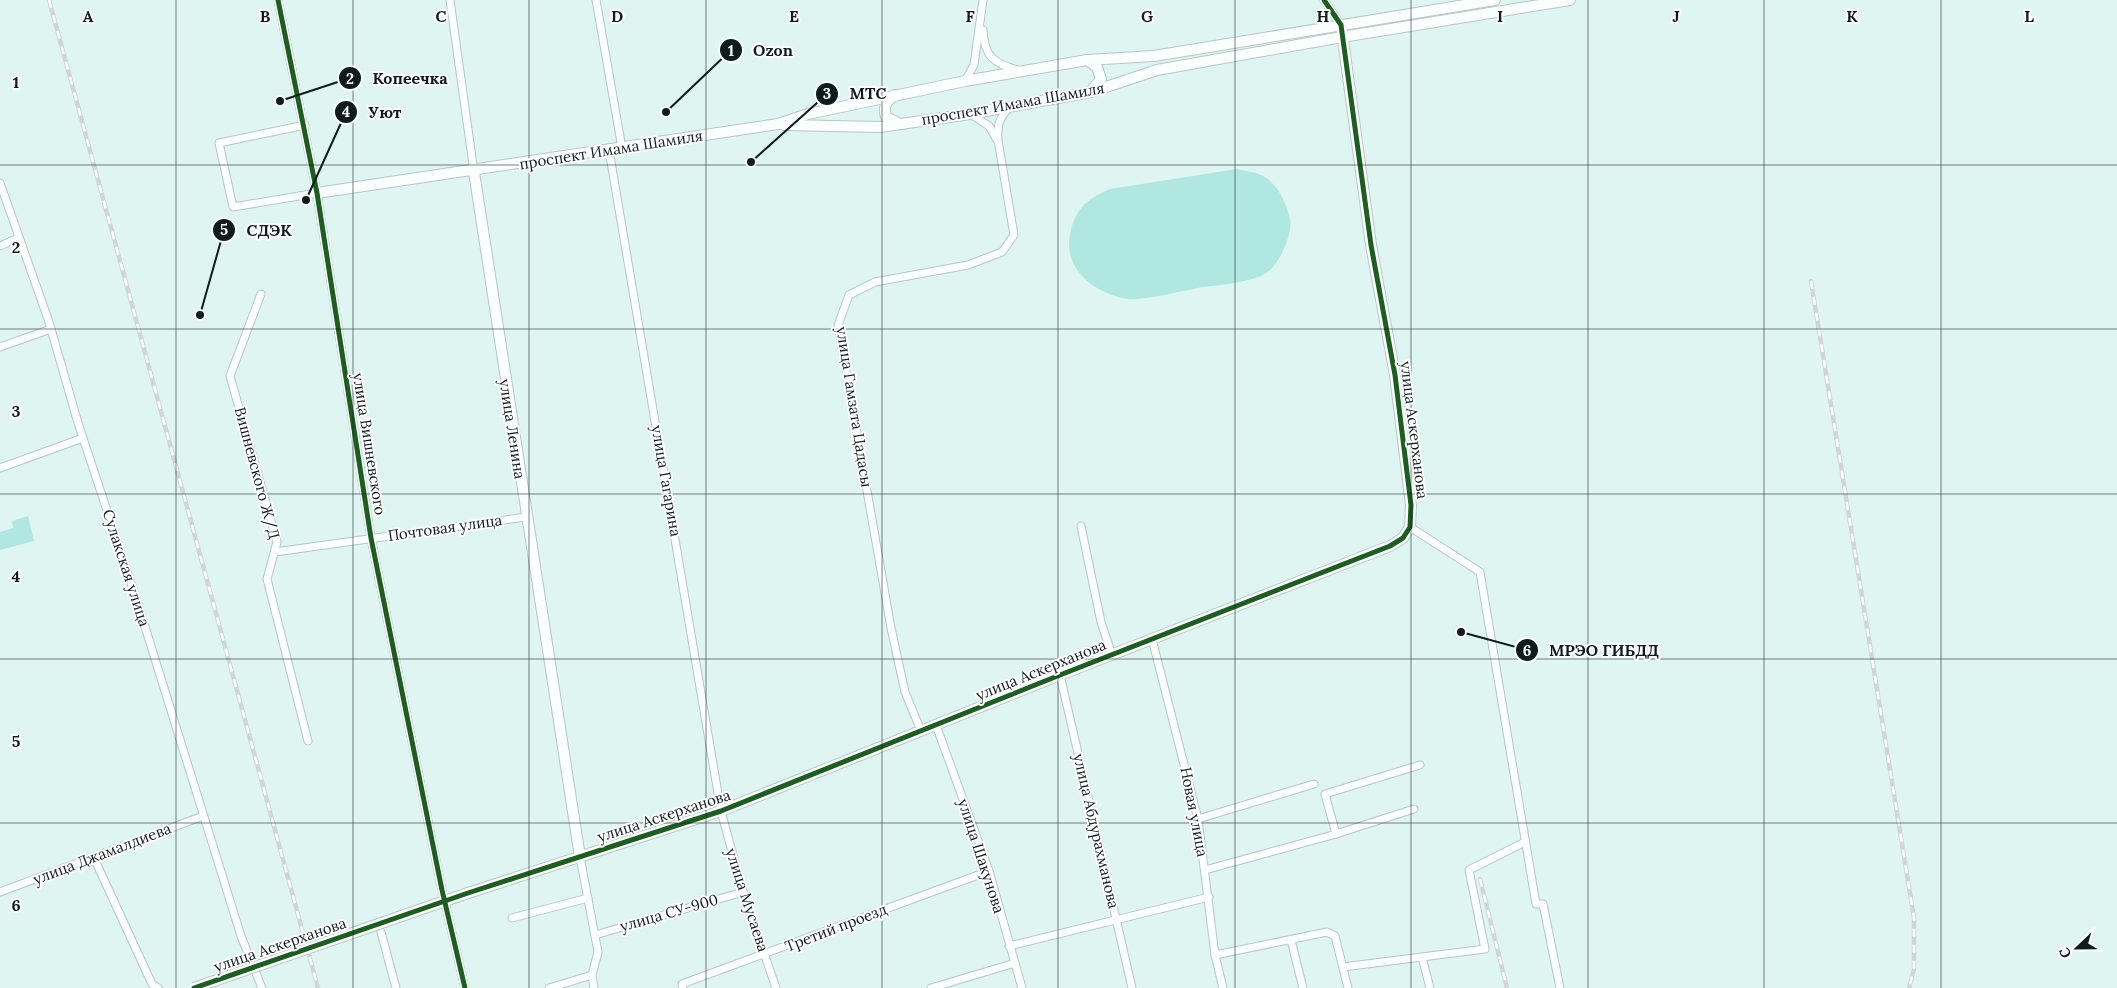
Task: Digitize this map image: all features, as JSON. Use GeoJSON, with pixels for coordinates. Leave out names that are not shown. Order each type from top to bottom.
{"type":"FeatureCollection","features":[{"type":"Feature","properties":{"kind":"street","name":"улица Вишневского"},"geometry":{"type":"LineString","coordinates":[[278,0],[305,125],[317,194],[371,538],[442,890],[465,988]]}},
{"type":"Feature","properties":{"kind":"street","name":"улица Ленина"},"geometry":{"type":"LineString","coordinates":[[450,0],[526,517],[580,857]]}},
{"type":"Feature","properties":{"kind":"street"},"geometry":{"type":"LineString","coordinates":[[596,0],[622,148]]}},
{"type":"Feature","properties":{"kind":"street"},"geometry":{"type":"LineString","coordinates":[[965,80],[974,66],[984,0]]}},
{"type":"Feature","properties":{"kind":"street"},"geometry":{"type":"LineString","coordinates":[[1324,0],[1341,25]]}},
{"type":"Feature","properties":{"kind":"street","name":"проспект Имама Шамиля"},"geometry":{"type":"LineString","coordinates":[[317,194],[474,172],[778,124],[808,114],[965,80],[1087,60],[1154,56],[1495,0]]}},
{"type":"Feature","properties":{"kind":"street","name":"проспект Имама Шамиля"},"geometry":{"type":"LineString","coordinates":[[778,124],[880,127],[970,114],[1091,92],[1157,70],[1342,37],[1570,0]]}},
{"type":"Feature","properties":{"kind":"street"},"geometry":{"type":"LineString","coordinates":[[982,12],[984,42],[987,51],[1000,65],[1023,71]]}},
{"type":"Feature","properties":{"kind":"street","name":"улица Аскерханова"},"geometry":{"type":"LineString","coordinates":[[194,988],[468,892],[721,811],[1060,675],[1390,546],[1403,538],[1410,527],[1412,505],[1395,376],[1371,245],[1341,25]]}},
{"type":"Feature","properties":{"kind":"street"},"geometry":{"type":"LineString","coordinates":[[1087,60],[1097,67],[1101,79],[1098,86],[1091,92]]}},
{"type":"Feature","properties":{"kind":"street"},"geometry":{"type":"LineString","coordinates":[[898,93],[889,99],[884,111],[886,117],[900,124]]}},
{"type":"Feature","properties":{"kind":"street"},"geometry":{"type":"LineString","coordinates":[[998,140],[997,125],[1002,115],[1010,107]]}},
{"type":"Feature","properties":{"kind":"street"},"geometry":{"type":"LineString","coordinates":[[970,114],[989,126],[998,140]]}},
{"type":"Feature","properties":{"kind":"street"},"geometry":{"type":"LineString","coordinates":[[305,125],[219,144],[233,207],[317,194]]}},
{"type":"Feature","properties":{"kind":"street","name":"улица Гамзата Цадасы"},"geometry":{"type":"LineString","coordinates":[[921,731],[905,692],[891,628],[838,325],[849,295],[875,282],[968,265],[1002,252],[1014,235],[998,140]]}},
{"type":"Feature","properties":{"kind":"street","name":"улица Гагарина"},"geometry":{"type":"LineString","coordinates":[[609,150],[721,811]]}},
{"type":"Feature","properties":{"kind":"street","name":"Сулакская улица"},"geometry":{"type":"LineString","coordinates":[[0,183],[51,329],[83,438],[247,954],[262,988]]}},
{"type":"Feature","properties":{"kind":"street"},"geometry":{"type":"LineString","coordinates":[[0,246],[18,238]]}},
{"type":"Feature","properties":{"kind":"street","name":"Вишневского Ж/Д"},"geometry":{"type":"LineString","coordinates":[[260,294],[230,376],[277,542],[267,579],[308,741]]}},
{"type":"Feature","properties":{"kind":"street"},"geometry":{"type":"LineString","coordinates":[[0,347],[51,329]]}},
{"type":"Feature","properties":{"kind":"street"},"geometry":{"type":"LineString","coordinates":[[0,468],[83,438]]}},
{"type":"Feature","properties":{"kind":"street","name":"Почтовая улица"},"geometry":{"type":"LineString","coordinates":[[275,552],[526,517]]}},
{"type":"Feature","properties":{"kind":"street"},"geometry":{"type":"LineString","coordinates":[[1081,526],[1101,622],[1112,655]]}},
{"type":"Feature","properties":{"kind":"street"},"geometry":{"type":"LineString","coordinates":[[1410,527],[1480,572],[1536,904],[1543,904],[1560,988]]}},
{"type":"Feature","properties":{"kind":"street","name":"Новая улица"},"geometry":{"type":"LineString","coordinates":[[1152,639],[1198,819],[1215,955],[1223,988]]}},
{"type":"Feature","properties":{"kind":"street","name":"улица Абдурахманова"},"geometry":{"type":"LineString","coordinates":[[1060,675],[1132,988]]}},
{"type":"Feature","properties":{"kind":"street","name":"улица Шакунова"},"geometry":{"type":"LineString","coordinates":[[936,725],[989,871],[1022,988]]}},
{"type":"Feature","properties":{"kind":"street"},"geometry":{"type":"LineString","coordinates":[[1336,834],[1325,794],[1420,765]]}},
{"type":"Feature","properties":{"kind":"street"},"geometry":{"type":"LineString","coordinates":[[1198,819],[1314,784]]}},
{"type":"Feature","properties":{"kind":"street"},"geometry":{"type":"LineString","coordinates":[[1205,870],[1336,834],[1414,808]]}},
{"type":"Feature","properties":{"kind":"street","name":"улица Мусаева"},"geometry":{"type":"LineString","coordinates":[[721,811],[743,892],[776,988]]}},
{"type":"Feature","properties":{"kind":"street","name":"улица Джамалдиева"},"geometry":{"type":"LineString","coordinates":[[0,892],[203,816]]}},
{"type":"Feature","properties":{"kind":"street"},"geometry":{"type":"LineString","coordinates":[[1343,967],[1485,949],[1469,870],[1525,842]]}},
{"type":"Feature","properties":{"kind":"street"},"geometry":{"type":"LineString","coordinates":[[580,857],[598,952],[592,975],[594,988]]}},
{"type":"Feature","properties":{"kind":"street"},"geometry":{"type":"LineString","coordinates":[[94,858],[152,984],[158,988]]}},
{"type":"Feature","properties":{"kind":"street","name":"Третий проезд"},"geometry":{"type":"LineString","coordinates":[[682,986],[989,871]]}},
{"type":"Feature","properties":{"kind":"street","name":"улица СУ-900"},"geometry":{"type":"LineString","coordinates":[[594,935],[743,892]]}},
{"type":"Feature","properties":{"kind":"street"},"geometry":{"type":"LineString","coordinates":[[1009,946],[1209,897]]}},
{"type":"Feature","properties":{"kind":"street"},"geometry":{"type":"LineString","coordinates":[[512,918],[588,898]]}},
{"type":"Feature","properties":{"kind":"street"},"geometry":{"type":"LineString","coordinates":[[381,932],[396,988]]}},
{"type":"Feature","properties":{"kind":"street"},"geometry":{"type":"LineString","coordinates":[[1215,955],[1291,940],[1318,932],[1331,933],[1335,936],[1348,988]]}},
{"type":"Feature","properties":{"kind":"street"},"geometry":{"type":"LineString","coordinates":[[1291,940],[1303,988]]}},
{"type":"Feature","properties":{"kind":"street"},"geometry":{"type":"LineString","coordinates":[[1422,957],[1430,988]]}},
{"type":"Feature","properties":{"kind":"street"},"geometry":{"type":"LineString","coordinates":[[931,988],[1014,963]]}},
{"type":"Feature","properties":{"kind":"street"},"geometry":{"type":"LineString","coordinates":[[549,988],[592,975]]}},
{"type":"Feature","properties":{"kind":"shaded area"},"geometry":{"type":"Polygon","coordinates":[[[1237,169],[1263,176],[1273,184],[1281,195],[1289,214],[1290,232],[1285,247],[1273,267],[1263,275],[1237,282],[1154,297],[1128,299],[1104,292],[1084,278],[1077,269],[1069,248],[1072,226],[1083,206],[1095,196],[1110,189],[1237,169]]]}},
{"type":"Feature","properties":{"kind":"shaded area"},"geometry":{"type":"Polygon","coordinates":[[[28,516],[34,541],[0,550],[0,532],[13,528],[12,521],[28,516]]]}},
{"type":"Feature","properties":{"kind":"railway"},"geometry":{"type":"LineString","coordinates":[[49,0],[318,988]]}},
{"type":"Feature","properties":{"kind":"railway"},"geometry":{"type":"LineString","coordinates":[[1811,281],[1914,918],[1914,969],[1909,988]]}},
{"type":"Feature","properties":{"kind":"railway"},"geometry":{"type":"LineString","coordinates":[[1480,879],[1507,988]]}},
{"type":"Feature","properties":{"kind":"cycle path"},"geometry":{"type":"LineString","coordinates":[[278,0],[317,193],[371,538],[442,890],[465,988]]}},
{"type":"Feature","properties":{"kind":"cycle path"},"geometry":{"type":"LineString","coordinates":[[194,988],[468,893],[721,811],[1060,675],[1390,546],[1403,538],[1410,527],[1411,505],[1395,375],[1371,245],[1341,25],[1324,0]]}},
{"type":"Feature","properties":{"kind":"place","name":"Копеечка"},"geometry":{"type":"Point","coordinates":[280,101]}},
{"type":"Feature","properties":{"kind":"place","name":"Ozon"},"geometry":{"type":"Point","coordinates":[666,112]}},
{"type":"Feature","properties":{"kind":"place","name":"МТС"},"geometry":{"type":"Point","coordinates":[751,162]}},
{"type":"Feature","properties":{"kind":"place","name":"Уют"},"geometry":{"type":"Point","coordinates":[306,200]}},
{"type":"Feature","properties":{"kind":"place","name":"СДЭК"},"geometry":{"type":"Point","coordinates":[200,315]}},
{"type":"Feature","properties":{"kind":"place","name":"МРЭО ГИБДД"},"geometry":{"type":"Point","coordinates":[1461,632]}}]}
